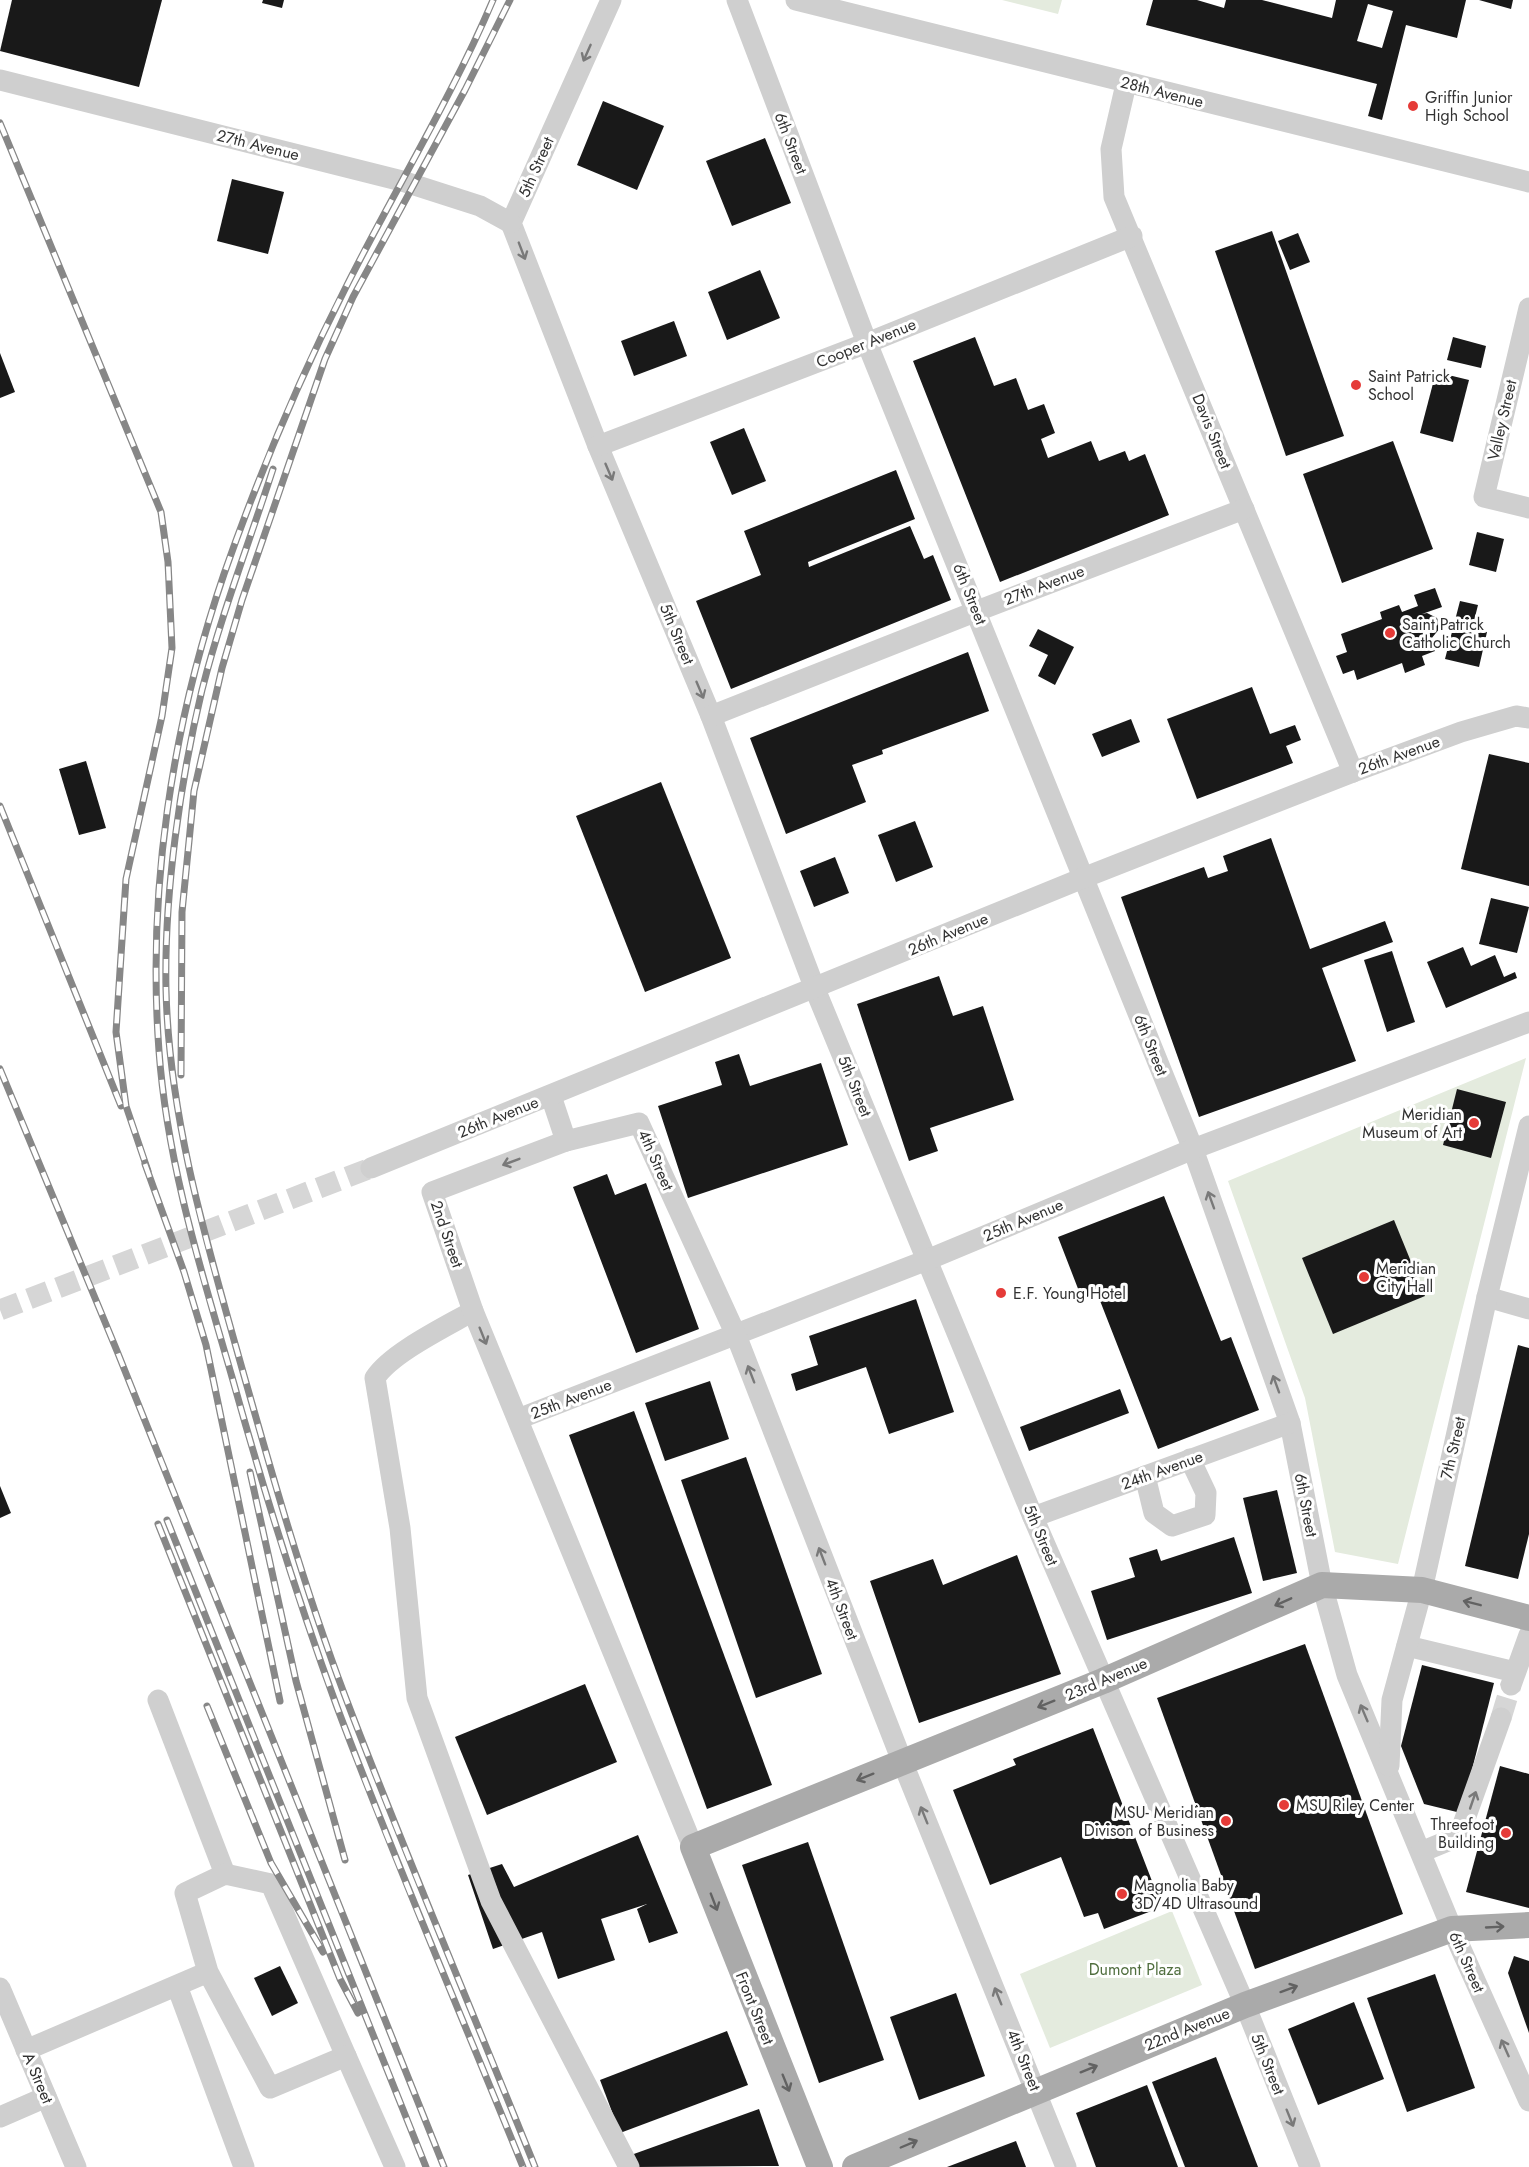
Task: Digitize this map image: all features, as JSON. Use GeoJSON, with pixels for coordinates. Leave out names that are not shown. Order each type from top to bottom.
{"type":"FeatureCollection","features":[{"type":"Feature","properties":{"kind":"main road","name":"23rd Avenue"},"geometry":{"type":"LineString","coordinates":[[693,1847],[1103,1681],[1322,1585],[1422,1590],[1529,1617]]}},
{"type":"Feature","properties":{"kind":"main road","name":"Front Street"},"geometry":{"type":"LineString","coordinates":[[693,1847],[820,2167]]}},
{"type":"Feature","properties":{"kind":"main road","name":"22nd Avenue"},"geometry":{"type":"LineString","coordinates":[[855,2167],[1245,2005],[1452,1929],[1529,1925]]}},
{"type":"Feature","properties":{"kind":"street","name":"5th Street"},"geometry":{"type":"LineString","coordinates":[[611,0],[511,223],[598,446],[711,717],[815,989],[1033,1517],[1245,2005],[1310,2167]]}},
{"type":"Feature","properties":{"kind":"street","name":"6th Street"},"geometry":{"type":"LineString","coordinates":[[736,0],[867,343],[1193,1149],[1290,1423],[1322,1585],[1347,1675],[1389,1771],[1452,1929],[1529,2101]]}},
{"type":"Feature","properties":{"kind":"street","name":"28th Avenue"},"geometry":{"type":"LineString","coordinates":[[796,0],[1126,84],[1529,182]]}},
{"type":"Feature","properties":{"kind":"street","name":"27th Avenue"},"geometry":{"type":"LineString","coordinates":[[0,80],[402,181],[480,206],[511,223]]}},
{"type":"Feature","properties":{"kind":"street","name":"Davis Street"},"geometry":{"type":"LineString","coordinates":[[1126,84],[1112,149],[1114,197],[1353,771]]}},
{"type":"Feature","properties":{"kind":"street","name":"Cooper Avenue"},"geometry":{"type":"LineString","coordinates":[[598,446],[867,343],[1131,236]]}},
{"type":"Feature","properties":{"kind":"street","name":"Valley Street"},"geometry":{"type":"LineString","coordinates":[[1529,308],[1484,497],[1529,508]]}},
{"type":"Feature","properties":{"kind":"street","name":"27th Avenue"},"geometry":{"type":"LineString","coordinates":[[711,717],[977,611],[1244,509]]}},
{"type":"Feature","properties":{"kind":"street","name":"26th Avenue"},"geometry":{"type":"LineString","coordinates":[[371,1168],[1083,878],[1353,771],[1461,732],[1516,716],[1529,718]]}},
{"type":"Feature","properties":{"kind":"street","name":"25th Avenue"},"geometry":{"type":"LineString","coordinates":[[518,1419],[927,1260],[1193,1149],[1529,1022]]}},
{"type":"Feature","properties":{"kind":"street"},"geometry":{"type":"LineString","coordinates":[[550,1096],[566,1141]]}},
{"type":"Feature","properties":{"kind":"street","name":"4th Street"},"geometry":{"type":"LineString","coordinates":[[566,1141],[639,1123],[736,1335],[902,1761],[1066,2167]]}},
{"type":"Feature","properties":{"kind":"street","name":"7th Street"},"geometry":{"type":"LineString","coordinates":[[1389,1771],[1392,1701],[1422,1590],[1487,1297],[1529,1126]]}},
{"type":"Feature","properties":{"kind":"street","name":"2nd Street"},"geometry":{"type":"LineString","coordinates":[[566,1141],[432,1192],[473,1311],[693,1847]]}},
{"type":"Feature","properties":{"kind":"street"},"geometry":{"type":"LineString","coordinates":[[1487,1297],[1529,1309]]}},
{"type":"Feature","properties":{"kind":"street"},"geometry":{"type":"LineString","coordinates":[[473,1311],[412,1347],[381,1369],[375,1378],[400,1528],[417,1698],[491,1901],[629,2167]]}},
{"type":"Feature","properties":{"kind":"street","name":"24th Avenue"},"geometry":{"type":"LineString","coordinates":[[1033,1517],[1290,1423]]}},
{"type":"Feature","properties":{"kind":"street"},"geometry":{"type":"LineString","coordinates":[[1145,1476],[1154,1513],[1172,1526],[1205,1515],[1206,1494],[1191,1460]]}},
{"type":"Feature","properties":{"kind":"street"},"geometry":{"type":"LineString","coordinates":[[1407,1646],[1513,1679],[1529,1635]]}},
{"type":"Feature","properties":{"kind":"street"},"geometry":{"type":"LineString","coordinates":[[158,1700],[225,1874]]}},
{"type":"Feature","properties":{"kind":"street"},"geometry":{"type":"LineString","coordinates":[[1421,1852],[1455,1838],[1461,1830],[1501,1718]]}},
{"type":"Feature","properties":{"kind":"street"},"geometry":{"type":"LineString","coordinates":[[346,2056],[270,2088],[208,1972],[185,1893],[225,1874],[271,1884],[395,2167]]}},
{"type":"Feature","properties":{"kind":"street"},"geometry":{"type":"LineString","coordinates":[[27,2050],[208,1972]]}},
{"type":"Feature","properties":{"kind":"street"},"geometry":{"type":"LineString","coordinates":[[177,1986],[244,2167]]}},
{"type":"Feature","properties":{"kind":"street","name":"A Street"},"geometry":{"type":"LineString","coordinates":[[0,1988],[76,2167]]}},
{"type":"Feature","properties":{"kind":"street"},"geometry":{"type":"LineString","coordinates":[[0,2117],[46,2097]]}},
{"type":"Feature","properties":{"kind":"green space"},"geometry":{"type":"Polygon","coordinates":[[[1002,0],[1062,0],[1058,14],[1002,0]]]}},
{"type":"Feature","properties":{"kind":"green space"},"geometry":{"type":"Polygon","coordinates":[[[1526,1058],[1398,1564],[1335,1552],[1305,1398],[1228,1181],[1526,1058]]]}},
{"type":"Feature","properties":{"kind":"green space","name":"Dumont Plaza"},"geometry":{"type":"Polygon","coordinates":[[[1172,1911],[1202,1985],[1050,2048],[1020,1974],[1172,1911]]]}},
{"type":"Feature","properties":{"kind":"building"},"geometry":{"type":"Polygon","coordinates":[[[12,0],[162,0],[139,87],[0,51],[12,0]]]}},
{"type":"Feature","properties":{"kind":"building"},"geometry":{"type":"Polygon","coordinates":[[[263,0],[284,0],[282,8],[262,3],[263,0]]]}},
{"type":"Feature","properties":{"kind":"building"},"geometry":{"type":"Polygon","coordinates":[[[1153,0],[1197,0],[1224,8],[1226,0],[1262,0],[1332,18],[1336,0],[1466,0],[1457,38],[1406,25],[1382,120],[1368,116],[1377,84],[1146,25],[1153,0]],[[1368,4],[1357,41],[1382,48],[1393,11],[1368,4]]]}},
{"type":"Feature","properties":{"kind":"building"},"geometry":{"type":"Polygon","coordinates":[[[1479,0],[1513,0],[1511,9],[1479,0]]]}},
{"type":"Feature","properties":{"kind":"building"},"geometry":{"type":"Polygon","coordinates":[[[603,101],[664,126],[637,190],[577,165],[603,101]]]}},
{"type":"Feature","properties":{"kind":"building"},"geometry":{"type":"Polygon","coordinates":[[[765,138],[791,203],[732,226],[706,161],[765,138]]]}},
{"type":"Feature","properties":{"kind":"building"},"geometry":{"type":"Polygon","coordinates":[[[232,179],[284,192],[268,254],[217,241],[232,179]]]}},
{"type":"Feature","properties":{"kind":"building"},"geometry":{"type":"Polygon","coordinates":[[[1272,231],[1344,436],[1286,456],[1215,251],[1272,231]]]}},
{"type":"Feature","properties":{"kind":"building"},"geometry":{"type":"Polygon","coordinates":[[[1298,233],[1310,262],[1290,270],[1278,241],[1298,233]]]}},
{"type":"Feature","properties":{"kind":"building"},"geometry":{"type":"Polygon","coordinates":[[[760,270],[780,318],[727,340],[708,292],[760,270]]]}},
{"type":"Feature","properties":{"kind":"building"},"geometry":{"type":"Polygon","coordinates":[[[674,321],[687,356],[634,376],[621,341],[674,321]]]}},
{"type":"Feature","properties":{"kind":"building"},"geometry":{"type":"Polygon","coordinates":[[[975,337],[994,386],[1016,378],[1028,410],[1044,404],[1055,433],[1041,439],[1048,458],[1091,441],[1099,461],[1125,451],[1129,461],[1145,454],[1169,515],[1000,582],[913,361],[975,337]]]}},
{"type":"Feature","properties":{"kind":"building"},"geometry":{"type":"Polygon","coordinates":[[[1453,337],[1486,346],[1481,368],[1447,360],[1453,337]]]}},
{"type":"Feature","properties":{"kind":"building"},"geometry":{"type":"Polygon","coordinates":[[[0,353],[15,392],[0,398],[0,353]]]}},
{"type":"Feature","properties":{"kind":"building"},"geometry":{"type":"Polygon","coordinates":[[[1436,372],[1469,380],[1453,442],[1420,433],[1436,372]]]}},
{"type":"Feature","properties":{"kind":"building"},"geometry":{"type":"Polygon","coordinates":[[[744,428],[766,481],[732,495],[710,442],[744,428]]]}},
{"type":"Feature","properties":{"kind":"building"},"geometry":{"type":"Polygon","coordinates":[[[1393,441],[1433,549],[1342,583],[1303,474],[1393,441]]]}},
{"type":"Feature","properties":{"kind":"building"},"geometry":{"type":"Polygon","coordinates":[[[896,470],[915,519],[808,562],[809,567],[910,526],[924,559],[933,555],[951,600],[731,689],[696,601],[761,575],[744,531],[896,470]]]}},
{"type":"Feature","properties":{"kind":"building"},"geometry":{"type":"Polygon","coordinates":[[[1477,532],[1504,539],[1496,572],[1469,565],[1477,532]]]}},
{"type":"Feature","properties":{"kind":"building","name":"Saint Patrick Catholic Church"},"geometry":{"type":"Polygon","coordinates":[[[1435,588],[1442,607],[1422,614],[1427,613],[1437,618],[1440,628],[1431,639],[1435,651],[1422,656],[1425,665],[1405,673],[1402,663],[1357,680],[1354,670],[1343,674],[1336,656],[1347,652],[1341,634],[1382,619],[1380,612],[1399,605],[1402,612],[1418,606],[1414,595],[1435,588]]]}},
{"type":"Feature","properties":{"kind":"building"},"geometry":{"type":"Polygon","coordinates":[[[1460,601],[1478,605],[1472,629],[1487,632],[1479,667],[1445,659],[1460,601]]]}},
{"type":"Feature","properties":{"kind":"building"},"geometry":{"type":"Polygon","coordinates":[[[1038,629],[1074,647],[1055,685],[1038,676],[1048,655],[1029,646],[1038,629]]]}},
{"type":"Feature","properties":{"kind":"building"},"geometry":{"type":"Polygon","coordinates":[[[968,652],[989,711],[882,750],[883,754],[852,765],[866,802],[786,834],[750,738],[968,652]]]}},
{"type":"Feature","properties":{"kind":"building"},"geometry":{"type":"Polygon","coordinates":[[[1252,687],[1270,734],[1295,725],[1301,740],[1286,746],[1293,763],[1197,799],[1167,719],[1252,687]]]}},
{"type":"Feature","properties":{"kind":"building"},"geometry":{"type":"Polygon","coordinates":[[[1131,719],[1140,742],[1102,757],[1092,734],[1131,719]]]}},
{"type":"Feature","properties":{"kind":"building"},"geometry":{"type":"Polygon","coordinates":[[[1489,754],[1529,763],[1529,886],[1461,869],[1489,754]]]}},
{"type":"Feature","properties":{"kind":"building"},"geometry":{"type":"Polygon","coordinates":[[[86,761],[106,828],[79,835],[59,769],[86,761]]]}},
{"type":"Feature","properties":{"kind":"building"},"geometry":{"type":"Polygon","coordinates":[[[661,782],[731,958],[645,992],[576,816],[661,782]]]}},
{"type":"Feature","properties":{"kind":"building"},"geometry":{"type":"Polygon","coordinates":[[[915,821],[933,867],[896,882],[878,835],[915,821]]]}},
{"type":"Feature","properties":{"kind":"building"},"geometry":{"type":"Polygon","coordinates":[[[1271,838],[1310,949],[1385,921],[1393,942],[1322,968],[1356,1061],[1199,1117],[1121,897],[1204,867],[1208,878],[1228,871],[1223,856],[1271,838]]]}},
{"type":"Feature","properties":{"kind":"building"},"geometry":{"type":"Polygon","coordinates":[[[835,857],[849,893],[814,907],[800,871],[835,857]]]}},
{"type":"Feature","properties":{"kind":"building"},"geometry":{"type":"Polygon","coordinates":[[[1491,898],[1529,907],[1517,953],[1479,944],[1491,898]]]}},
{"type":"Feature","properties":{"kind":"building"},"geometry":{"type":"Polygon","coordinates":[[[1463,947],[1471,966],[1495,955],[1504,977],[1515,972],[1517,978],[1446,1008],[1427,962],[1463,947]]]}},
{"type":"Feature","properties":{"kind":"building"},"geometry":{"type":"Polygon","coordinates":[[[1392,951],[1415,1022],[1387,1032],[1364,960],[1392,951]]]}},
{"type":"Feature","properties":{"kind":"building"},"geometry":{"type":"Polygon","coordinates":[[[939,976],[953,1016],[983,1006],[1014,1100],[930,1128],[938,1151],[909,1161],[857,1004],[939,976]]]}},
{"type":"Feature","properties":{"kind":"building"},"geometry":{"type":"Polygon","coordinates":[[[739,1054],[750,1086],[821,1063],[848,1145],[688,1198],[658,1106],[722,1085],[715,1062],[739,1054]]]}},
{"type":"Feature","properties":{"kind":"building","name":"Meridian Museum of Art"},"geometry":{"type":"Polygon","coordinates":[[[1457,1089],[1506,1102],[1491,1158],[1443,1145],[1457,1089]]]}},
{"type":"Feature","properties":{"kind":"building"},"geometry":{"type":"Polygon","coordinates":[[[607,1174],[615,1195],[646,1183],[699,1329],[636,1353],[573,1187],[607,1174]]]}},
{"type":"Feature","properties":{"kind":"building"},"geometry":{"type":"Polygon","coordinates":[[[1164,1196],[1221,1341],[1231,1337],[1259,1410],[1158,1449],[1097,1293],[1082,1299],[1058,1237],[1164,1196]]]}},
{"type":"Feature","properties":{"kind":"building","name":"Meridian City Hall"},"geometry":{"type":"Polygon","coordinates":[[[1394,1220],[1425,1296],[1333,1334],[1302,1258],[1394,1220]]]}},
{"type":"Feature","properties":{"kind":"building"},"geometry":{"type":"Polygon","coordinates":[[[916,1299],[954,1412],[889,1434],[866,1367],[796,1391],[791,1374],[818,1365],[809,1336],[916,1299]]]}},
{"type":"Feature","properties":{"kind":"building"},"geometry":{"type":"Polygon","coordinates":[[[1518,1345],[1529,1348],[1529,1534],[1518,1579],[1465,1566],[1518,1345]]]}},
{"type":"Feature","properties":{"kind":"building"},"geometry":{"type":"Polygon","coordinates":[[[710,1381],[729,1439],[665,1461],[645,1403],[710,1381]]]}},
{"type":"Feature","properties":{"kind":"building"},"geometry":{"type":"Polygon","coordinates":[[[1120,1389],[1129,1413],[1029,1451],[1020,1427],[1120,1389]]]}},
{"type":"Feature","properties":{"kind":"building"},"geometry":{"type":"Polygon","coordinates":[[[634,1411],[772,1785],[707,1809],[569,1435],[634,1411]]]}},
{"type":"Feature","properties":{"kind":"building"},"geometry":{"type":"Polygon","coordinates":[[[746,1457],[822,1674],[756,1698],[681,1480],[746,1457]]]}},
{"type":"Feature","properties":{"kind":"building"},"geometry":{"type":"Polygon","coordinates":[[[0,1486],[11,1513],[0,1518],[0,1486]]]}},
{"type":"Feature","properties":{"kind":"building"},"geometry":{"type":"Polygon","coordinates":[[[1277,1490],[1297,1573],[1263,1581],[1243,1498],[1277,1490]]]}},
{"type":"Feature","properties":{"kind":"building"},"geometry":{"type":"Polygon","coordinates":[[[1234,1537],[1252,1593],[1107,1640],[1091,1591],[1135,1577],[1129,1558],[1157,1549],[1161,1561],[1234,1537]]]}},
{"type":"Feature","properties":{"kind":"building"},"geometry":{"type":"Polygon","coordinates":[[[1017,1555],[1061,1674],[919,1723],[870,1581],[933,1559],[943,1585],[1017,1555]]]}},
{"type":"Feature","properties":{"kind":"building","name":"MSU Riley Center"},"geometry":{"type":"Polygon","coordinates":[[[1305,1644],[1403,1914],[1255,1969],[1157,1698],[1305,1644]]]}},
{"type":"Feature","properties":{"kind":"building"},"geometry":{"type":"Polygon","coordinates":[[[1422,1665],[1494,1683],[1461,1813],[1424,1804],[1401,1746],[1422,1665]]]}},
{"type":"Feature","properties":{"kind":"building"},"geometry":{"type":"Polygon","coordinates":[[[585,1684],[617,1762],[487,1815],[455,1737],[585,1684]]]}},
{"type":"Feature","properties":{"kind":"building"},"geometry":{"type":"Polygon","coordinates":[[[1093,1728],[1162,1907],[1104,1929],[1098,1913],[1084,1917],[1061,1857],[990,1885],[953,1790],[1016,1765],[1013,1759],[1093,1728]]]}},
{"type":"Feature","properties":{"kind":"building","name":"Threefoot Building"},"geometry":{"type":"Polygon","coordinates":[[[1500,1766],[1529,1774],[1529,1908],[1466,1892],[1500,1766]]]}},
{"type":"Feature","properties":{"kind":"building"},"geometry":{"type":"Polygon","coordinates":[[[638,1835],[678,1933],[649,1943],[637,1909],[647,1904],[601,1919],[615,1960],[558,1979],[542,1932],[493,1949],[468,1875],[502,1864],[514,1887],[638,1835]]]}},
{"type":"Feature","properties":{"kind":"building"},"geometry":{"type":"Polygon","coordinates":[[[808,1842],[884,2060],[819,2083],[742,1865],[808,1842]]]}},
{"type":"Feature","properties":{"kind":"building"},"geometry":{"type":"Polygon","coordinates":[[[1514,1956],[1529,1961],[1529,2033],[1508,1973],[1514,1956]]]}},
{"type":"Feature","properties":{"kind":"building"},"geometry":{"type":"Polygon","coordinates":[[[280,1966],[298,2003],[272,2016],[254,1978],[280,1966]]]}},
{"type":"Feature","properties":{"kind":"building"},"geometry":{"type":"Polygon","coordinates":[[[1435,1974],[1475,2088],[1407,2112],[1367,1998],[1435,1974]]]}},
{"type":"Feature","properties":{"kind":"building"},"geometry":{"type":"Polygon","coordinates":[[[956,1993],[985,2076],[919,2100],[890,2017],[956,1993]]]}},
{"type":"Feature","properties":{"kind":"building"},"geometry":{"type":"Polygon","coordinates":[[[1354,2002],[1384,2079],[1318,2105],[1288,2029],[1354,2002]]]}},
{"type":"Feature","properties":{"kind":"building"},"geometry":{"type":"Polygon","coordinates":[[[727,2031],[748,2085],[620,2133],[600,2080],[727,2031]]]}},
{"type":"Feature","properties":{"kind":"building"},"geometry":{"type":"Polygon","coordinates":[[[1216,2057],[1258,2167],[1185,2167],[1152,2082],[1216,2057]]]}},
{"type":"Feature","properties":{"kind":"building"},"geometry":{"type":"Polygon","coordinates":[[[1147,2085],[1178,2167],[1096,2167],[1076,2113],[1147,2085]]]}},
{"type":"Feature","properties":{"kind":"building"},"geometry":{"type":"Polygon","coordinates":[[[759,2109],[779,2166],[636,2167],[631,2155],[759,2109]]]}},
{"type":"Feature","properties":{"kind":"building"},"geometry":{"type":"Polygon","coordinates":[[[1016,2141],[1026,2167],[947,2167],[1016,2141]]]}},
{"type":"Feature","properties":{"kind":"tunnel"},"geometry":{"type":"LineString","coordinates":[[0,1310],[371,1168]]}},
{"type":"Feature","properties":{"kind":"tunnel"},"geometry":{"type":"LineString","coordinates":[[1501,1718],[1511,1685]]}},
{"type":"Feature","properties":{"kind":"railway"},"geometry":{"type":"LineString","coordinates":[[493,0],[459,73],[364,251],[312,357],[265,465],[224,574],[190,690],[177,749],[161,869],[156,991],[163,1093],[177,1175],[209,1297],[281,1543],[322,1666],[359,1765],[523,2167]]}},
{"type":"Feature","properties":{"kind":"railway"},"geometry":{"type":"LineString","coordinates":[[181,1075],[182,912],[194,791],[222,668],[242,600],[325,359],[353,297],[465,90],[510,0]]}},
{"type":"Feature","properties":{"kind":"railway"},"geometry":{"type":"LineString","coordinates":[[0,123],[161,512],[168,562],[172,648],[162,716],[126,879],[116,1032],[126,1106],[148,1171]]}},
{"type":"Feature","properties":{"kind":"railway"},"geometry":{"type":"LineString","coordinates":[[273,469],[226,607],[202,690],[180,800],[171,878],[166,954],[166,990],[174,1081],[200,1215],[274,1479],[314,1610],[391,1814],[535,2167]]}},
{"type":"Feature","properties":{"kind":"railway"},"geometry":{"type":"LineString","coordinates":[[0,806],[121,1106]]}},
{"type":"Feature","properties":{"kind":"railway"},"geometry":{"type":"LineString","coordinates":[[0,1069],[117,1351],[444,2167]]}},
{"type":"Feature","properties":{"kind":"railway"},"geometry":{"type":"LineString","coordinates":[[145,1164],[184,1272],[206,1345],[280,1701]]}},
{"type":"Feature","properties":{"kind":"railway"},"geometry":{"type":"LineString","coordinates":[[250,1472],[296,1681],[345,1860]]}},
{"type":"Feature","properties":{"kind":"railway"},"geometry":{"type":"LineString","coordinates":[[167,1520],[426,2167]]}},
{"type":"Feature","properties":{"kind":"railway"},"geometry":{"type":"LineString","coordinates":[[158,1524],[340,1979],[358,2013]]}},
{"type":"Feature","properties":{"kind":"railway"},"geometry":{"type":"LineString","coordinates":[[207,1706],[271,1863],[323,1952]]}},
{"type":"Feature","properties":{"kind":"place","name":"Griffin Junior High School"},"geometry":{"type":"Point","coordinates":[1413,106]}},
{"type":"Feature","properties":{"kind":"place","name":"Saint Patrick School"},"geometry":{"type":"Point","coordinates":[1356,385]}},
{"type":"Feature","properties":{"kind":"place","name":"Saint Patrick Catholic Church"},"geometry":{"type":"Point","coordinates":[1390,633]}},
{"type":"Feature","properties":{"kind":"place","name":"Meridian Museum of Art"},"geometry":{"type":"Point","coordinates":[1474,1123]}},
{"type":"Feature","properties":{"kind":"place","name":"Meridian City Hall"},"geometry":{"type":"Point","coordinates":[1364,1277]}},
{"type":"Feature","properties":{"kind":"place","name":"E.F. Young Hotel"},"geometry":{"type":"Point","coordinates":[1001,1293]}},
{"type":"Feature","properties":{"kind":"place","name":"MSU Riley Center"},"geometry":{"type":"Point","coordinates":[1284,1805]}},
{"type":"Feature","properties":{"kind":"place","name":"MSU- Meridian Divison of Business"},"geometry":{"type":"Point","coordinates":[1226,1821]}},
{"type":"Feature","properties":{"kind":"place","name":"Threefoot Building"},"geometry":{"type":"Point","coordinates":[1506,1833]}},
{"type":"Feature","properties":{"kind":"place","name":"Magnolia Baby 3D/4D Ultrasound"},"geometry":{"type":"Point","coordinates":[1122,1894]}}]}
